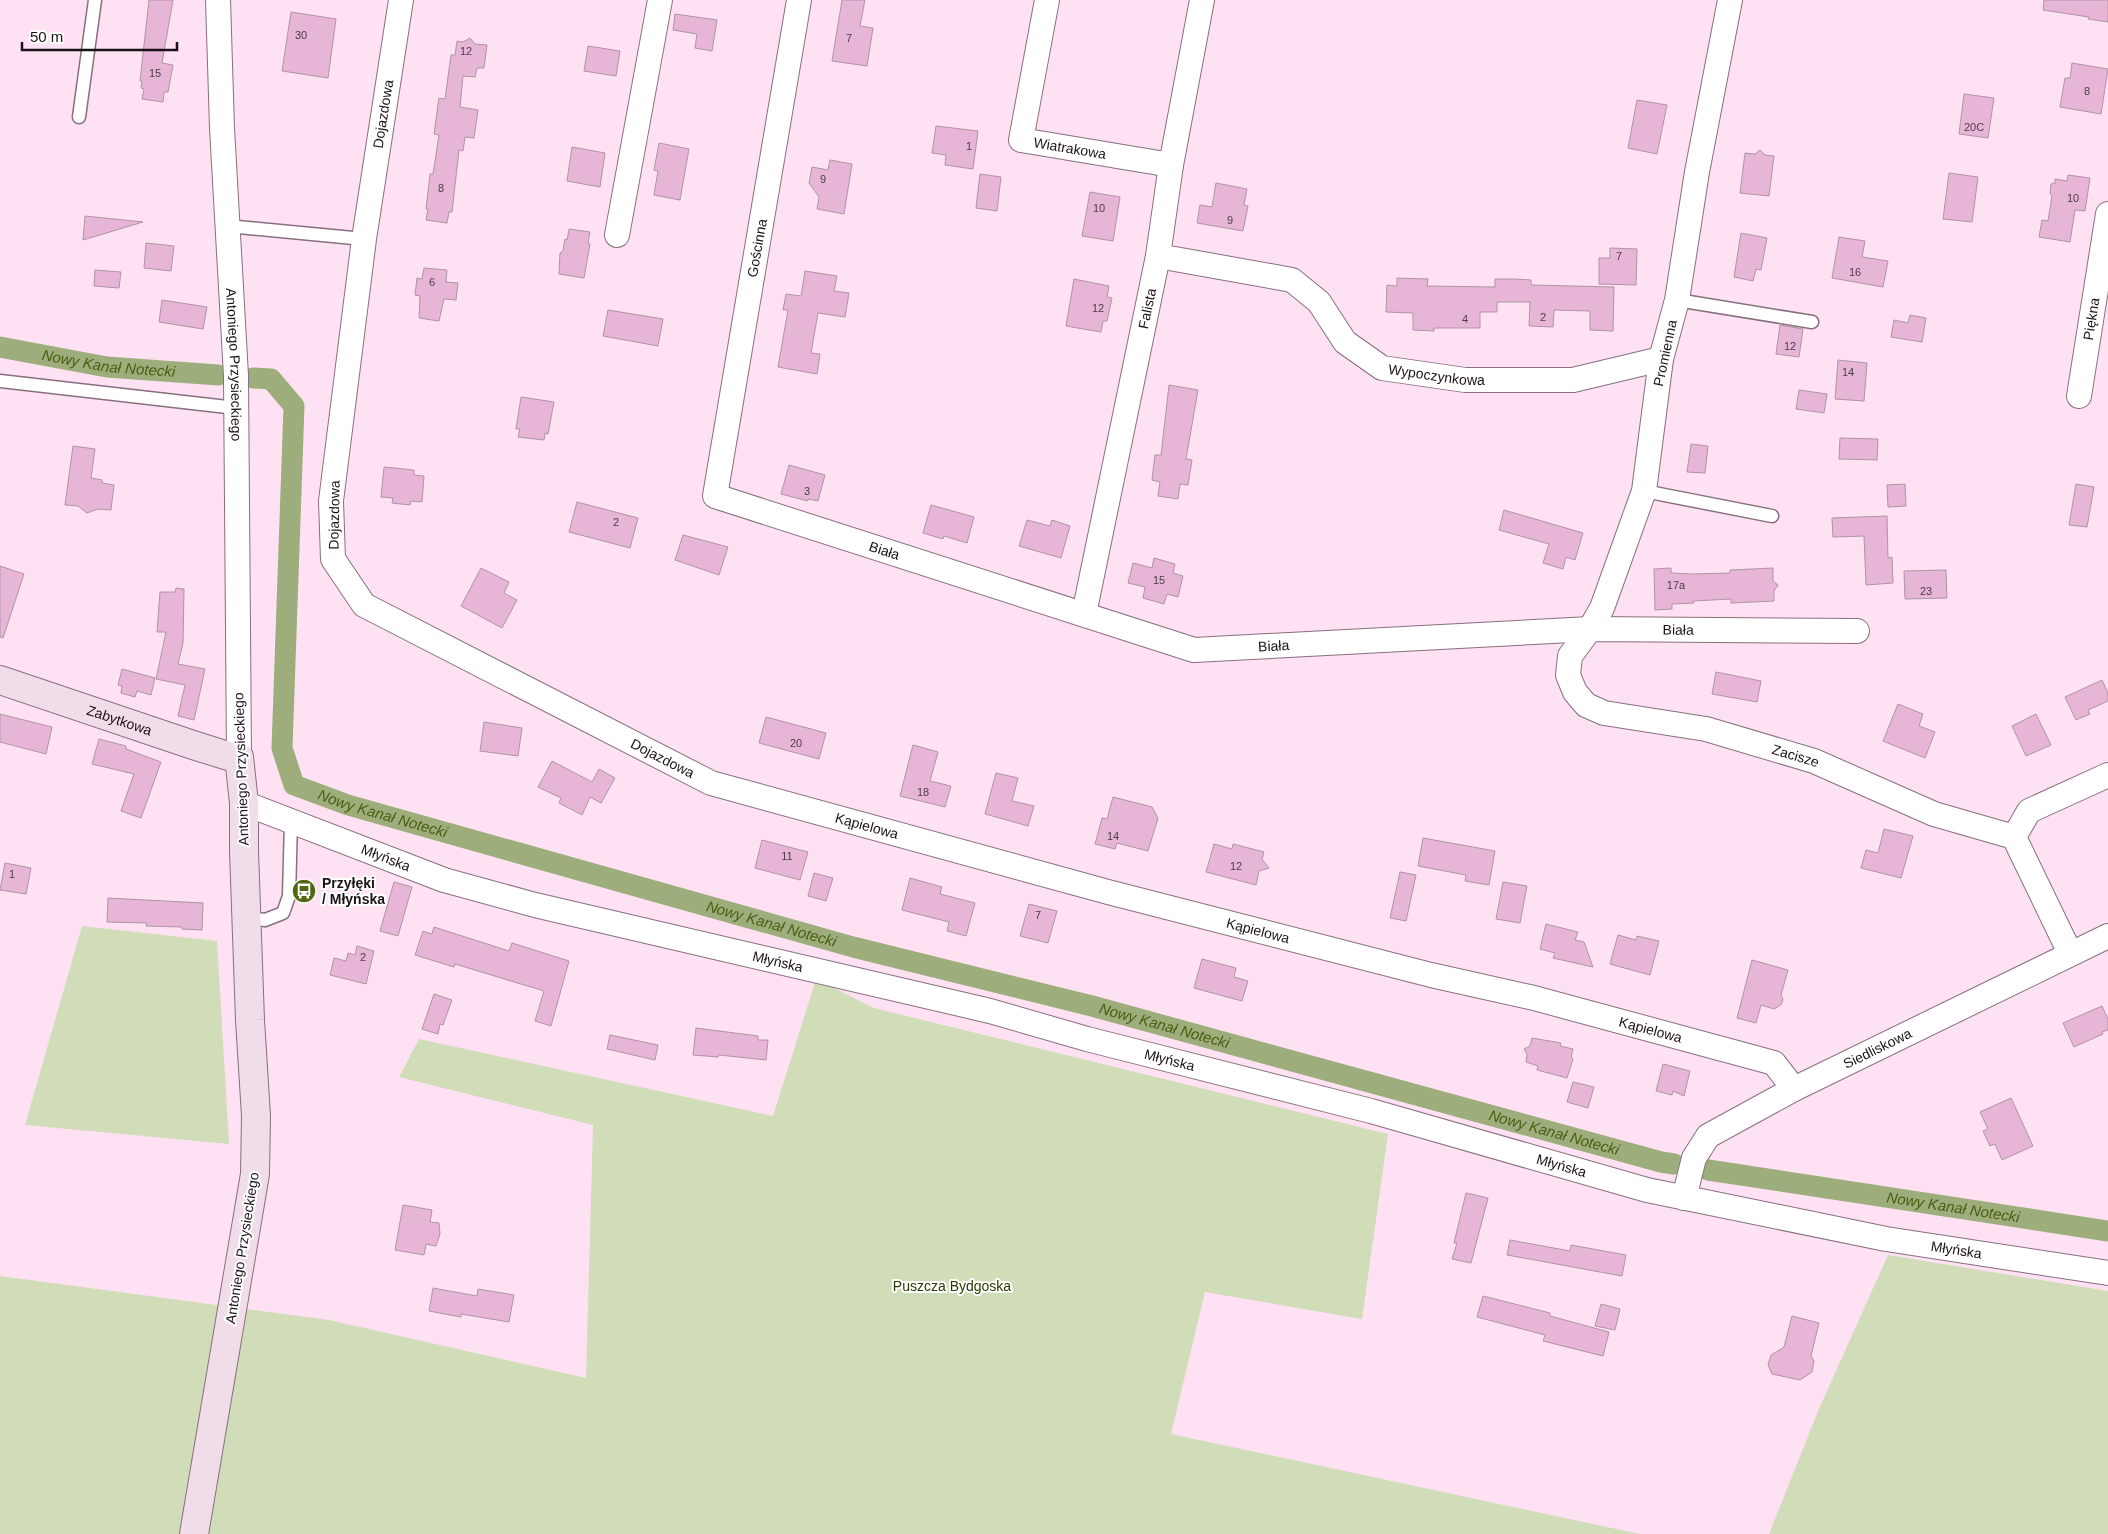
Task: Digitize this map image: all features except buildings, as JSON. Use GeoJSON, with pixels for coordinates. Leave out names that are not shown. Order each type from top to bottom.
{"type":"FeatureCollection","features":[{"type":"Feature","properties":{"kind":"street","name":"Antoniego Przysieckiego"},"geometry":{"type":"LineString","coordinates":[[194,1534],[255,1174],[256,1116],[250,1020],[244,803],[240,757],[236,408],[218,0]]}},
{"type":"Feature","properties":{"kind":"street","name":"Dojazdowa"},"geometry":{"type":"LineString","coordinates":[[401,0],[364,239],[331,501],[333,559],[364,605],[711,783]]}},
{"type":"Feature","properties":{"kind":"street"},"geometry":{"type":"LineString","coordinates":[[617,235],[660,0]]}},
{"type":"Feature","properties":{"kind":"street","name":"Gościnna"},"geometry":{"type":"LineString","coordinates":[[715,496],[799,0]]}},
{"type":"Feature","properties":{"kind":"street","name":"Wiatrakowa"},"geometry":{"type":"LineString","coordinates":[[1047,0],[1021,140],[1171,165]]}},
{"type":"Feature","properties":{"kind":"street","name":"Falista"},"geometry":{"type":"LineString","coordinates":[[1084,614],[1158,256],[1171,165],[1202,0]]}},
{"type":"Feature","properties":{"kind":"street","name":"Promienna"},"geometry":{"type":"LineString","coordinates":[[1575,692],[1568,675],[1570,656],[1590,629],[1602,608],[1644,491],[1662,359],[1677,300],[1697,172],[1730,0]]}},
{"type":"Feature","properties":{"kind":"street","name":"Piękna"},"geometry":{"type":"LineString","coordinates":[[2079,396],[2108,214]]}},
{"type":"Feature","properties":{"kind":"street","name":"Wypoczynkowa"},"geometry":{"type":"LineString","coordinates":[[1158,256],[1292,280],[1319,302],[1345,342],[1382,368],[1465,380],[1573,380],[1662,359]]}},
{"type":"Feature","properties":{"kind":"street","name":"Biała"},"geometry":{"type":"LineString","coordinates":[[715,496],[1194,650],[1590,629],[1858,631]]}},
{"type":"Feature","properties":{"kind":"street","name":"Zabytkowa"},"geometry":{"type":"LineString","coordinates":[[0,680],[201,748],[228,756],[240,757]]}},
{"type":"Feature","properties":{"kind":"street","name":"Zacisze"},"geometry":{"type":"LineString","coordinates":[[1575,692],[1586,705],[1604,713],[1706,729],[1814,761],[1934,814],[2014,837]]}},
{"type":"Feature","properties":{"kind":"street"},"geometry":{"type":"LineString","coordinates":[[2070,953],[2014,837],[2029,811],[2108,774]]}},
{"type":"Feature","properties":{"kind":"street","name":"Kąpielowa"},"geometry":{"type":"LineString","coordinates":[[711,783],[1108,892],[1431,975],[1534,998],[1774,1063],[1794,1089]]}},
{"type":"Feature","properties":{"kind":"street","name":"Młyńska"},"geometry":{"type":"LineString","coordinates":[[244,803],[444,880],[535,905],[990,1011],[1087,1039],[1381,1114],[1647,1190],[1886,1239],[2108,1273]]}},
{"type":"Feature","properties":{"kind":"street","name":"Siedliskowa"},"geometry":{"type":"LineString","coordinates":[[1684,1198],[1694,1158],[1708,1136],[1794,1089],[2108,936]]}},
{"type":"Feature","properties":{"kind":"lane"},"geometry":{"type":"LineString","coordinates":[[79,117],[95,0]]}},
{"type":"Feature","properties":{"kind":"lane"},"geometry":{"type":"LineString","coordinates":[[228,226],[364,239]]}},
{"type":"Feature","properties":{"kind":"lane"},"geometry":{"type":"LineString","coordinates":[[1677,300],[1812,322]]}},
{"type":"Feature","properties":{"kind":"lane"},"geometry":{"type":"LineString","coordinates":[[0,381],[236,408]]}},
{"type":"Feature","properties":{"kind":"lane"},"geometry":{"type":"LineString","coordinates":[[1644,491],[1772,516]]}},
{"type":"Feature","properties":{"kind":"lane"},"geometry":{"type":"LineString","coordinates":[[247,918],[265,920],[283,913],[289,896],[292,821]]}},
{"type":"Feature","properties":{"kind":"green space"},"geometry":{"type":"Polygon","coordinates":[[[82,926],[217,941],[229,1144],[25,1125],[82,926]]]}},
{"type":"Feature","properties":{"kind":"green space","name":"Puszcza Bydgoska"},"geometry":{"type":"Polygon","coordinates":[[[816,979],[874,1008],[1388,1134],[1362,1319],[1205,1292],[1171,1434],[1640,1534],[0,1534],[0,1276],[329,1320],[586,1378],[593,1125],[399,1077],[419,1039],[773,1116],[816,979]]]}},
{"type":"Feature","properties":{"kind":"green space"},"geometry":{"type":"Polygon","coordinates":[[[1888,1255],[2108,1291],[2108,1534],[1769,1534],[1818,1411],[1888,1255]]]}},
{"type":"Feature","properties":{"kind":"waterway","name":"Nowy Kanał Notecki"},"geometry":{"type":"LineString","coordinates":[[0,347],[107,367],[218,375]]}},
{"type":"Feature","properties":{"kind":"waterway","name":"Nowy Kanał Notecki"},"geometry":{"type":"LineString","coordinates":[[253,378],[271,379],[294,406],[282,748],[294,785],[348,805],[853,947],[1092,1006],[1674,1164]]}},
{"type":"Feature","properties":{"kind":"waterway","name":"Nowy Kanał Notecki"},"geometry":{"type":"LineString","coordinates":[[1708,1170],[2108,1231]]}},
{"type":"Feature","properties":{"kind":"place","name":"Przyłęki / Młyńska"},"geometry":{"type":"Point","coordinates":[304,891]}}]}
